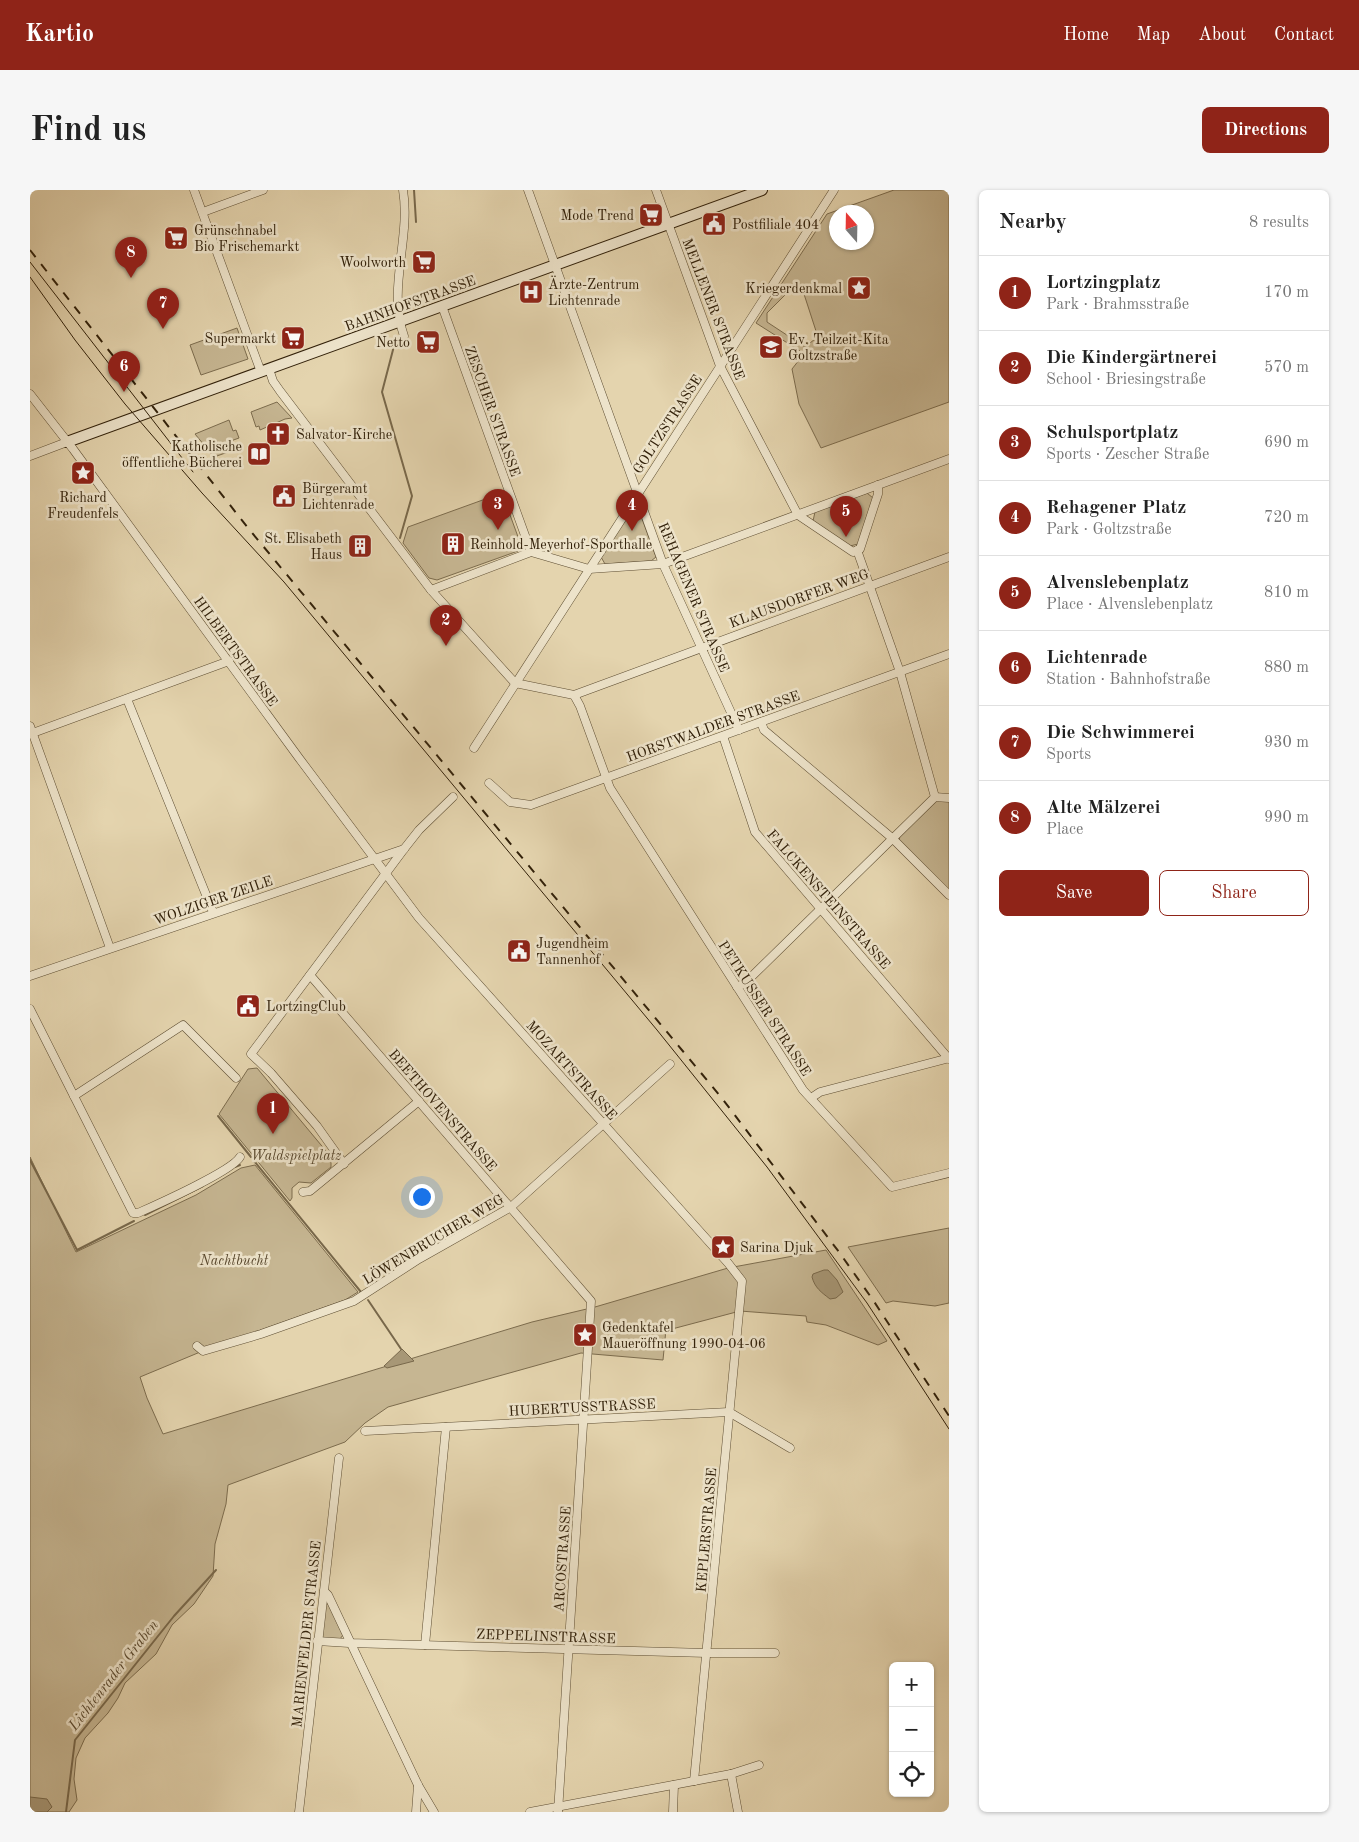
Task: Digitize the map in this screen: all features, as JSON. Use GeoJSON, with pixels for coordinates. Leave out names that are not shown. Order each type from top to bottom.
{"type":"FeatureCollection","features":[{"type":"Feature","properties":{"kind":"street"},"geometry":{"type":"LineString","coordinates":[[194,190],[265,370],[280,391],[431,590],[515,683],[574,695]]}},
{"type":"Feature","properties":{"kind":"street"},"geometry":{"type":"LineString","coordinates":[[203,212],[262,190]]}},
{"type":"Feature","properties":{"kind":"street"},"geometry":{"type":"LineString","coordinates":[[403,190],[405,213],[397,302],[404,336]]}},
{"type":"Feature","properties":{"kind":"street","name":"REHAGENER STRASSE"},"geometry":{"type":"LineString","coordinates":[[528,190],[663,564],[740,730]]}},
{"type":"Feature","properties":{"kind":"street","name":"MELLENER STRASSE"},"geometry":{"type":"LineString","coordinates":[[656,190],[720,366],[798,514]]}},
{"type":"Feature","properties":{"kind":"street","name":"BAHNHOFSTRASSE"},"geometry":{"type":"LineString","coordinates":[[67,442],[762,190]]}},
{"type":"Feature","properties":{"kind":"street","name":"GOLTZSTRASSE"},"geometry":{"type":"LineString","coordinates":[[474,748],[834,190]]}},
{"type":"Feature","properties":{"kind":"street","name":"ZESCHER STRASSE"},"geometry":{"type":"LineString","coordinates":[[442,306],[531,552]]}},
{"type":"Feature","properties":{"kind":"street","name":"HILBERTSTRASSE"},"geometry":{"type":"LineString","coordinates":[[30,394],[386,874]]}},
{"type":"Feature","properties":{"kind":"street"},"geometry":{"type":"LineString","coordinates":[[30,456],[67,442]]}},
{"type":"Feature","properties":{"kind":"street"},"geometry":{"type":"LineString","coordinates":[[431,590],[531,552],[588,569],[663,564],[949,459]]}},
{"type":"Feature","properties":{"kind":"street"},"geometry":{"type":"LineString","coordinates":[[798,514],[853,552],[860,549],[878,494],[878,485]]}},
{"type":"Feature","properties":{"kind":"street"},"geometry":{"type":"LineString","coordinates":[[857,550],[900,672],[935,797]]}},
{"type":"Feature","properties":{"kind":"street","name":"KLAUSDORFER WEG"},"geometry":{"type":"LineString","coordinates":[[574,695],[949,557]]}},
{"type":"Feature","properties":{"kind":"street","name":"HORSTWALDER STRASSE"},"geometry":{"type":"LineString","coordinates":[[490,783],[510,802],[526,805],[949,654]]}},
{"type":"Feature","properties":{"kind":"street"},"geometry":{"type":"LineString","coordinates":[[110,948],[31,731],[127,699],[229,661]]}},
{"type":"Feature","properties":{"kind":"street","name":"PETKUSSER STRASSE"},"geometry":{"type":"LineString","coordinates":[[574,695],[584,716],[610,788],[803,1090],[892,1187],[949,1173]]}},
{"type":"Feature","properties":{"kind":"street"},"geometry":{"type":"LineString","coordinates":[[127,699],[213,912]]}},
{"type":"Feature","properties":{"kind":"street"},"geometry":{"type":"LineString","coordinates":[[761,722],[764,730],[892,838],[949,895]]}},
{"type":"Feature","properties":{"kind":"street","name":"FALCKENSTEINSTRASSE"},"geometry":{"type":"LineString","coordinates":[[723,736],[755,832],[949,1059]]}},
{"type":"Feature","properties":{"kind":"street"},"geometry":{"type":"LineString","coordinates":[[344,1164],[328,1139],[272,1073],[251,1054],[404,849],[419,830],[453,797]]}},
{"type":"Feature","properties":{"kind":"street"},"geometry":{"type":"LineString","coordinates":[[737,988],[745,984],[935,797],[949,798]]}},
{"type":"Feature","properties":{"kind":"street","name":"WOLZIGER ZEILE"},"geometry":{"type":"LineString","coordinates":[[30,976],[213,912],[404,849]]}},
{"type":"Feature","properties":{"kind":"street","name":"MOZARTSTRASSE"},"geometry":{"type":"LineString","coordinates":[[386,874],[418,918],[728,1263],[742,1281]]}},
{"type":"Feature","properties":{"kind":"street","name":"BEETHOVENSTRASSE"},"geometry":{"type":"LineString","coordinates":[[310,975],[590,1299],[591,1309]]}},
{"type":"Feature","properties":{"kind":"street"},"geometry":{"type":"LineString","coordinates":[[30,1009],[133,1212],[138,1213],[188,1189],[234,1164],[240,1157]]}},
{"type":"Feature","properties":{"kind":"street"},"geometry":{"type":"LineString","coordinates":[[74,1096],[183,1025],[236,1078]]}},
{"type":"Feature","properties":{"kind":"street"},"geometry":{"type":"LineString","coordinates":[[810,1098],[820,1092],[949,1059]]}},
{"type":"Feature","properties":{"kind":"street","name":"LÖWENBRUCHER WEG"},"geometry":{"type":"LineString","coordinates":[[196,1346],[203,1351],[243,1340],[354,1301],[419,1259],[511,1207],[670,1064]]}},
{"type":"Feature","properties":{"kind":"street"},"geometry":{"type":"LineString","coordinates":[[303,1192],[310,1191],[419,1101]]}},
{"type":"Feature","properties":{"kind":"street","name":"KEPLERSTRASSE"},"geometry":{"type":"LineString","coordinates":[[694,1781],[742,1281]]}},
{"type":"Feature","properties":{"kind":"street","name":"ARCOSTRASSE"},"geometry":{"type":"LineString","coordinates":[[559,1809],[591,1309]]}},
{"type":"Feature","properties":{"kind":"street"},"geometry":{"type":"LineString","coordinates":[[729,1412],[790,1448]]}},
{"type":"Feature","properties":{"kind":"street","name":"HUBERTUSSTRASSE"},"geometry":{"type":"LineString","coordinates":[[365,1431],[729,1412]]}},
{"type":"Feature","properties":{"kind":"street"},"geometry":{"type":"LineString","coordinates":[[425,1645],[446,1427]]}},
{"type":"Feature","properties":{"kind":"street","name":"MARIENFELDER STRASSE"},"geometry":{"type":"LineString","coordinates":[[299,1812],[339,1458]]}},
{"type":"Feature","properties":{"kind":"street"},"geometry":{"type":"LineString","coordinates":[[324,1591],[328,1595],[418,1785],[434,1812]]}},
{"type":"Feature","properties":{"kind":"street","name":"ZEPPELINSTRASSE"},"geometry":{"type":"LineString","coordinates":[[317,1641],[707,1653],[775,1652]]}},
{"type":"Feature","properties":{"kind":"street"},"geometry":{"type":"LineString","coordinates":[[530,1812],[559,1809],[674,1786],[731,1774],[759,1765]]}},
{"type":"Feature","properties":{"kind":"street"},"geometry":{"type":"LineString","coordinates":[[731,1774],[738,1812]]}},
{"type":"Feature","properties":{"kind":"street"},"geometry":{"type":"LineString","coordinates":[[416,1812],[418,1785]]}},
{"type":"Feature","properties":{"kind":"street"},"geometry":{"type":"LineString","coordinates":[[673,1812],[674,1786]]}},
{"type":"Feature","properties":{"kind":"green space"},"geometry":{"type":"Polygon","coordinates":[[[894,190],[949,190],[949,402],[821,448],[799,404],[792,369],[803,355],[800,351],[756,323],[827,214],[829,213],[829,250],[874,250],[874,205],[852,205],[894,190]],[[794,286],[767,313],[767,322],[805,347],[815,339],[816,331],[803,291],[794,286]]]}},
{"type":"Feature","properties":{"kind":"green space"},"geometry":{"type":"Polygon","coordinates":[[[237,328],[248,359],[201,375],[190,345],[237,328]]]}},
{"type":"Feature","properties":{"kind":"green space"},"geometry":{"type":"Polygon","coordinates":[[[277,402],[292,418],[285,419],[260,430],[259,426],[256,427],[251,412],[277,402]]]}},
{"type":"Feature","properties":{"kind":"green space"},"geometry":{"type":"Polygon","coordinates":[[[229,420],[233,431],[236,430],[239,438],[228,442],[231,451],[214,457],[195,434],[229,420]]]}},
{"type":"Feature","properties":{"kind":"green space"},"geometry":{"type":"Polygon","coordinates":[[[502,493],[521,545],[518,551],[437,580],[429,578],[403,543],[408,527],[502,493]]]}},
{"type":"Feature","properties":{"kind":"green space"},"geometry":{"type":"Polygon","coordinates":[[[867,493],[873,498],[858,544],[850,546],[813,521],[815,512],[867,493]]]}},
{"type":"Feature","properties":{"kind":"green space"},"geometry":{"type":"Polygon","coordinates":[[[634,506],[638,508],[656,557],[651,561],[605,564],[601,557],[634,506]]]}},
{"type":"Feature","properties":{"kind":"green space"},"geometry":{"type":"Polygon","coordinates":[[[937,800],[949,801],[949,890],[899,840],[900,836],[937,800]]]}},
{"type":"Feature","properties":{"kind":"green space","name":"Waldspielplatz"},"geometry":{"type":"Polygon","coordinates":[[[257,1068],[331,1157],[331,1167],[311,1183],[299,1182],[292,1188],[292,1198],[290,1201],[219,1114],[248,1069],[257,1068]]]}},
{"type":"Feature","properties":{"kind":"green space","name":"Nachtbucht"},"geometry":{"type":"Polygon","coordinates":[[[30,1157],[76,1252],[196,1195],[241,1168],[255,1165],[358,1292],[345,1300],[205,1350],[140,1377],[163,1434],[532,1322],[595,1307],[728,1268],[826,1250],[887,1341],[878,1345],[826,1325],[807,1322],[806,1316],[740,1311],[666,1329],[663,1360],[581,1353],[388,1407],[365,1423],[345,1442],[228,1485],[226,1504],[215,1544],[213,1576],[194,1604],[172,1625],[156,1654],[125,1683],[108,1713],[85,1738],[76,1758],[74,1779],[77,1800],[69,1812],[30,1812],[30,1157]]]}},
{"type":"Feature","properties":{"kind":"green space"},"geometry":{"type":"Polygon","coordinates":[[[949,1228],[949,1303],[935,1306],[893,1301],[886,1303],[848,1247],[949,1228]]]}},
{"type":"Feature","properties":{"kind":"green space"},"geometry":{"type":"Polygon","coordinates":[[[330,1603],[343,1635],[340,1639],[320,1638],[324,1605],[330,1603]]]}},
{"type":"Feature","properties":{"kind":"shaded area"},"geometry":{"type":"Polygon","coordinates":[[[828,1270],[837,1280],[843,1292],[836,1298],[830,1299],[819,1290],[813,1281],[813,1274],[828,1270]]]}},
{"type":"Feature","properties":{"kind":"shaded area"},"geometry":{"type":"Polygon","coordinates":[[[402,1349],[414,1361],[387,1368],[384,1366],[402,1349]]]}},
{"type":"Feature","properties":{"kind":"shaded area"},"geometry":{"type":"Polygon","coordinates":[[[30,1797],[47,1799],[52,1807],[47,1812],[30,1812],[30,1797]]]}},
{"type":"Feature","properties":{"kind":"waterway","name":"Lichtenrader Graben"},"geometry":{"type":"LineString","coordinates":[[414,190],[416,222]]}},
{"type":"Feature","properties":{"kind":"waterway","name":"Lichtenrader Graben"},"geometry":{"type":"LineString","coordinates":[[394,346],[382,392],[412,496],[400,538]]}},
{"type":"Feature","properties":{"kind":"waterway"},"geometry":{"type":"LineString","coordinates":[[218,1116],[251,1157]]}},
{"type":"Feature","properties":{"kind":"waterway"},"geometry":{"type":"LineString","coordinates":[[30,1160],[77,1250],[134,1221]]}},
{"type":"Feature","properties":{"kind":"waterway"},"geometry":{"type":"LineString","coordinates":[[254,1161],[361,1292]]}},
{"type":"Feature","properties":{"kind":"waterway"},"geometry":{"type":"LineString","coordinates":[[235,1167],[240,1165]]}},
{"type":"Feature","properties":{"kind":"waterway"},"geometry":{"type":"LineString","coordinates":[[145,1215],[203,1186]]}},
{"type":"Feature","properties":{"kind":"waterway"},"geometry":{"type":"LineString","coordinates":[[368,1300],[401,1349]]}},
{"type":"Feature","properties":{"kind":"waterway","name":"Lichtenrader Graben"},"geometry":{"type":"LineString","coordinates":[[66,1812],[75,1740],[174,1616],[216,1570]]}},
{"type":"Feature","properties":{"kind":"tram line"},"geometry":{"type":"LineString","coordinates":[[30,262],[193,472]]}},
{"type":"Feature","properties":{"kind":"tram line"},"geometry":{"type":"LineString","coordinates":[[30,277],[75,340],[125,404],[202,493],[284,582],[657,1030],[767,1167],[867,1303],[949,1429]]}},
{"type":"Feature","properties":{"kind":"railway"},"geometry":{"type":"LineString","coordinates":[[30,250],[248,528],[721,1097],[839,1252],[949,1416]]}},
{"type":"Feature","properties":{"kind":"place","name":"Mode Trend"},"geometry":{"type":"Point","coordinates":[651,215]}},
{"type":"Feature","properties":{"kind":"place","name":"Postfiliale 404"},"geometry":{"type":"Point","coordinates":[714,224]}},
{"type":"Feature","properties":{"kind":"place","name":"Grünschnabel Bio Frischemarkt"},"geometry":{"type":"Point","coordinates":[176,238]}},
{"type":"Feature","properties":{"kind":"place","name":"Woolworth"},"geometry":{"type":"Point","coordinates":[424,262]}},
{"type":"Feature","properties":{"kind":"place","name":"Alte Mälzerei"},"geometry":{"type":"Point","coordinates":[131,278]}},
{"type":"Feature","properties":{"kind":"place","name":"Kriegerdenkmal"},"geometry":{"type":"Point","coordinates":[859,288]}},
{"type":"Feature","properties":{"kind":"place","name":"Ärzte-Zentrum Lichtenrade"},"geometry":{"type":"Point","coordinates":[531,292]}},
{"type":"Feature","properties":{"kind":"place","name":"Die Schwimmerei"},"geometry":{"type":"Point","coordinates":[163,329]}},
{"type":"Feature","properties":{"kind":"place","name":"Supermarkt"},"geometry":{"type":"Point","coordinates":[293,338]}},
{"type":"Feature","properties":{"kind":"place","name":"Netto"},"geometry":{"type":"Point","coordinates":[428,342]}},
{"type":"Feature","properties":{"kind":"place","name":"Ev. Teilzeit-Kita Goltzstraße"},"geometry":{"type":"Point","coordinates":[771,347]}},
{"type":"Feature","properties":{"kind":"place","name":"Lichtenrade"},"geometry":{"type":"Point","coordinates":[124,392]}},
{"type":"Feature","properties":{"kind":"place","name":"Salvator-Kirche"},"geometry":{"type":"Point","coordinates":[278,434]}},
{"type":"Feature","properties":{"kind":"place","name":"Katholische öffentliche Bücherei"},"geometry":{"type":"Point","coordinates":[259,454]}},
{"type":"Feature","properties":{"kind":"place","name":"Richard Freudenfels"},"geometry":{"type":"Point","coordinates":[83,473]}},
{"type":"Feature","properties":{"kind":"place","name":"Bürgeramt Lichtenrade"},"geometry":{"type":"Point","coordinates":[284,496]}},
{"type":"Feature","properties":{"kind":"place","name":"Schulsportplatz"},"geometry":{"type":"Point","coordinates":[498,530]}},
{"type":"Feature","properties":{"kind":"place","name":"Rehagener Platz"},"geometry":{"type":"Point","coordinates":[632,531]}},
{"type":"Feature","properties":{"kind":"place","name":"Alvenslebenplatz"},"geometry":{"type":"Point","coordinates":[846,537]}},
{"type":"Feature","properties":{"kind":"place","name":"Reinhold-Meyerhof-Sporthalle"},"geometry":{"type":"Point","coordinates":[453,544]}},
{"type":"Feature","properties":{"kind":"place","name":"St. Elisabeth Haus"},"geometry":{"type":"Point","coordinates":[360,546]}},
{"type":"Feature","properties":{"kind":"place","name":"Die Kindergärtnerei"},"geometry":{"type":"Point","coordinates":[446,646]}},
{"type":"Feature","properties":{"kind":"place","name":"Jugendheim Tannenhof"},"geometry":{"type":"Point","coordinates":[519,951]}},
{"type":"Feature","properties":{"kind":"place","name":"LortzingClub"},"geometry":{"type":"Point","coordinates":[248,1006]}},
{"type":"Feature","properties":{"kind":"place","name":"Lortzingplatz"},"geometry":{"type":"Point","coordinates":[273,1134]}},
{"type":"Feature","properties":{"kind":"place","name":"Sarina Djuk"},"geometry":{"type":"Point","coordinates":[723,1247]}},
{"type":"Feature","properties":{"kind":"place","name":"Gedenktafel Maueröffnung 1990-04-06"},"geometry":{"type":"Point","coordinates":[585,1335]}}]}
